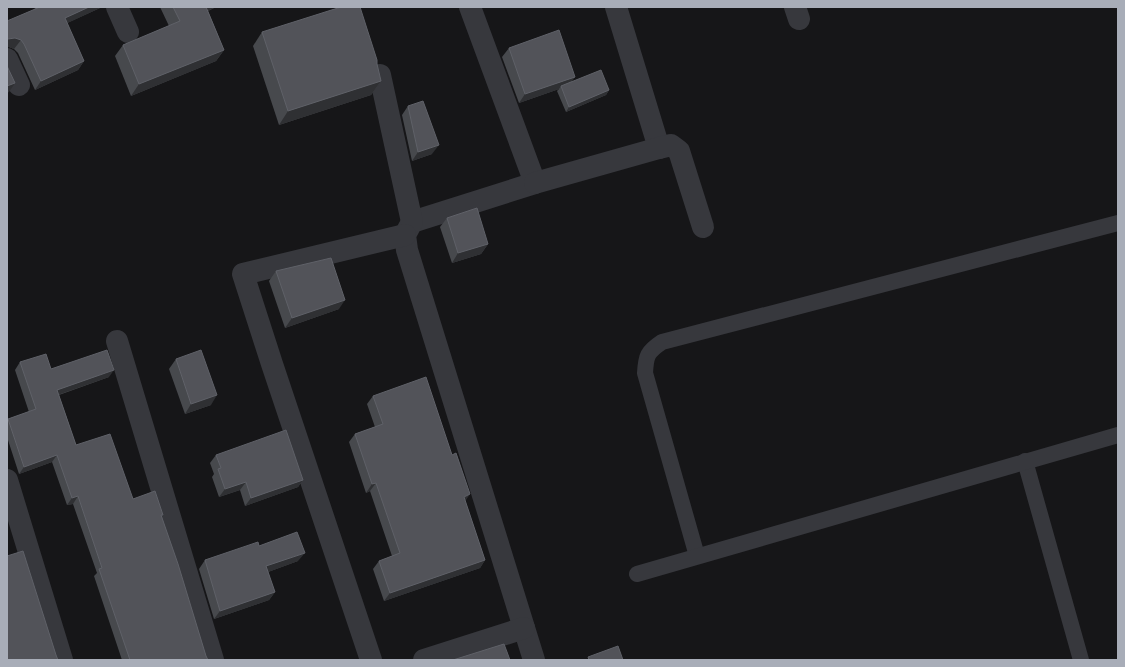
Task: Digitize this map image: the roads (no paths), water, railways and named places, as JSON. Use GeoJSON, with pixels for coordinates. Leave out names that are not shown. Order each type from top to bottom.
{"type":"FeatureCollection","features":[{"type":"Feature","properties":{"kind":"street"},"geometry":{"type":"LineString","coordinates":[[117,7],[128,32]]}},
{"type":"Feature","properties":{"kind":"street"},"geometry":{"type":"LineString","coordinates":[[470,7],[535,183]]}},
{"type":"Feature","properties":{"kind":"street"},"geometry":{"type":"LineString","coordinates":[[616,7],[659,148]]}},
{"type":"Feature","properties":{"kind":"street"},"geometry":{"type":"LineString","coordinates":[[7,59],[18,85]]}},
{"type":"Feature","properties":{"kind":"street"},"geometry":{"type":"LineString","coordinates":[[380,75],[408,229],[408,250],[534,660]]}},
{"type":"Feature","properties":{"kind":"street"},"geometry":{"type":"LineString","coordinates":[[371,660],[274,372],[243,274],[408,229],[535,183],[672,145],[679,151],[703,227]]}},
{"type":"Feature","properties":{"kind":"street"},"geometry":{"type":"LineString","coordinates":[[117,341],[213,660]]}},
{"type":"Feature","properties":{"kind":"street"},"geometry":{"type":"LineString","coordinates":[[7,480],[62,660]]}},
{"type":"Feature","properties":{"kind":"street"},"geometry":{"type":"LineString","coordinates":[[424,660],[524,628]]}},
{"type":"Feature","properties":{"kind":"lane"},"geometry":{"type":"LineString","coordinates":[[697,556],[645,373],[646,359],[652,348],[662,342],[1118,223]]}},
{"type":"Feature","properties":{"kind":"lane"},"geometry":{"type":"LineString","coordinates":[[636,574],[1118,435]]}},
{"type":"Feature","properties":{"kind":"lane"},"geometry":{"type":"LineString","coordinates":[[1024,461],[1081,660]]}}]}
